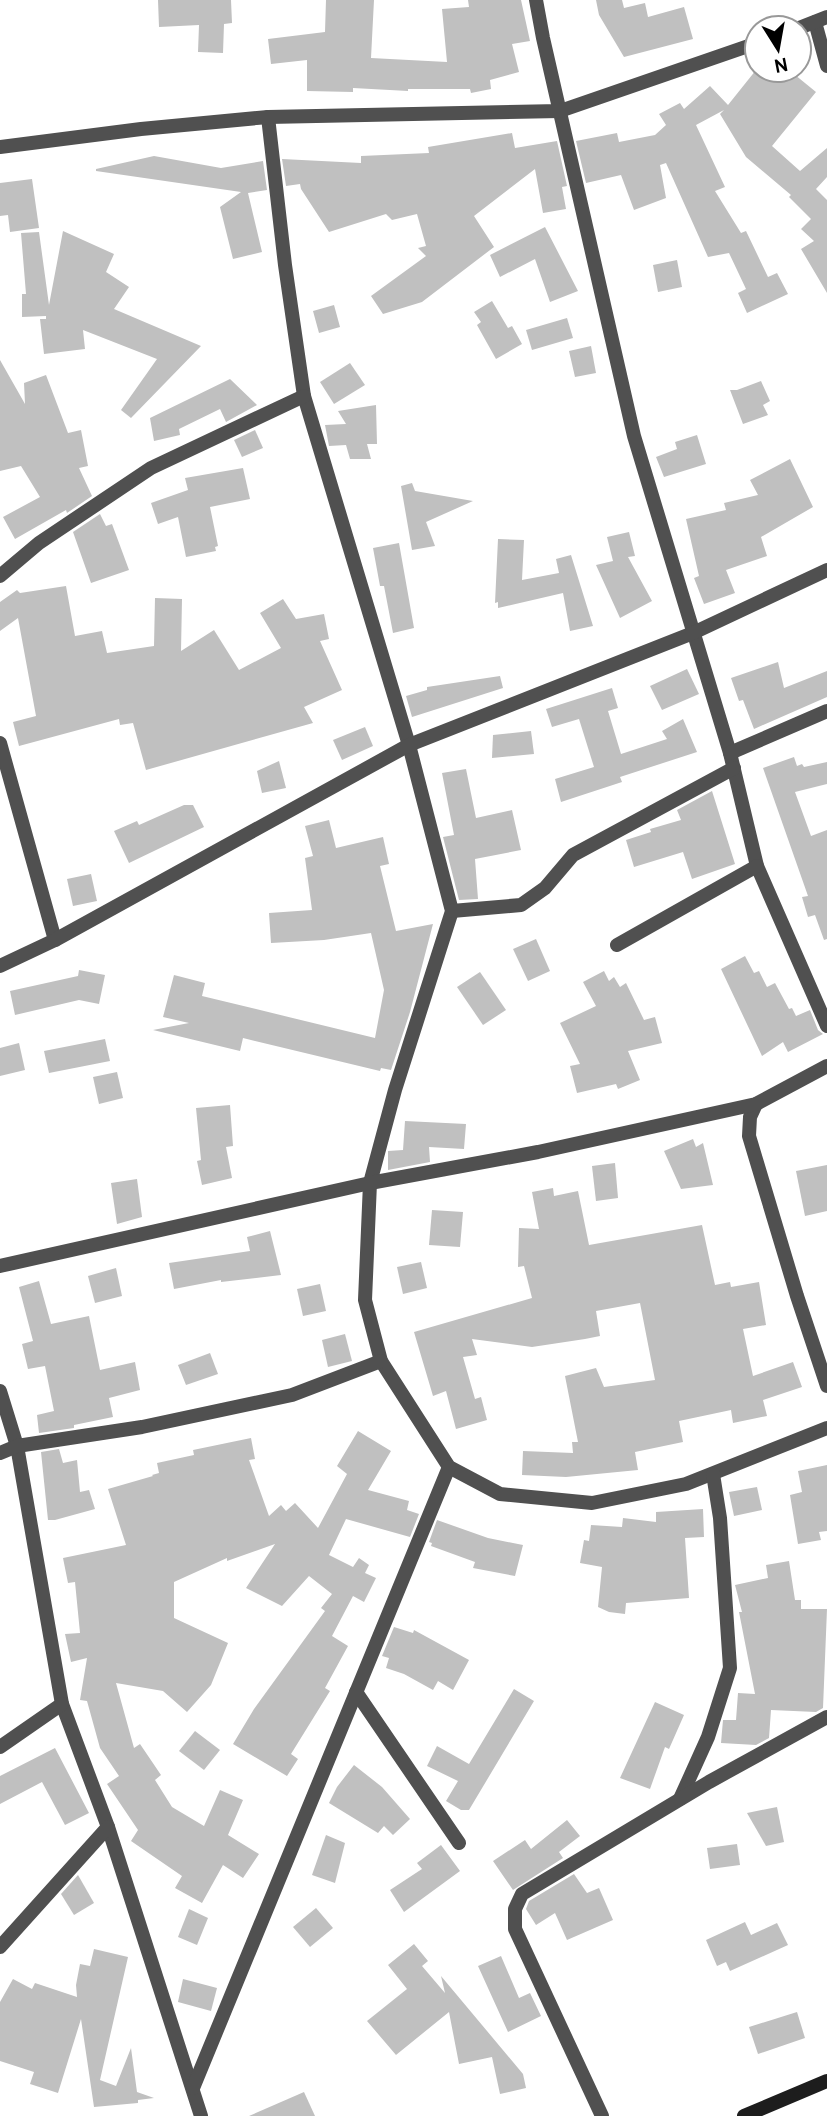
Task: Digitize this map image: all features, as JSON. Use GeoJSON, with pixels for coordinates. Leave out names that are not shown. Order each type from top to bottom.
{"type":"FeatureCollection","features":[{"type":"Feature","properties":{"kind":"main road"},"geometry":{"type":"LineString","coordinates":[[744,2116],[827,2081]]}},
{"type":"Feature","properties":{"kind":"street"},"geometry":{"type":"LineString","coordinates":[[536,0],[634,436],[730,753],[757,866],[827,1026]]}},
{"type":"Feature","properties":{"kind":"street"},"geometry":{"type":"LineString","coordinates":[[821,20],[827,66]]}},
{"type":"Feature","properties":{"kind":"street"},"geometry":{"type":"LineString","coordinates":[[0,147],[141,129],[268,117],[560,111],[743,48]]}},
{"type":"Feature","properties":{"kind":"street"},"geometry":{"type":"LineString","coordinates":[[268,117],[304,396],[409,745],[452,911],[395,1090],[370,1183],[365,1300],[381,1361],[449,1467],[500,1494],[593,1503],[686,1485],[827,1428]]}},
{"type":"Feature","properties":{"kind":"street"},"geometry":{"type":"LineString","coordinates":[[0,576],[39,543],[151,468],[304,396]]}},
{"type":"Feature","properties":{"kind":"street"},"geometry":{"type":"LineString","coordinates":[[0,966],[55,940],[409,745],[693,633],[827,570]]}},
{"type":"Feature","properties":{"kind":"street"},"geometry":{"type":"LineString","coordinates":[[730,753],[827,711]]}},
{"type":"Feature","properties":{"kind":"street"},"geometry":{"type":"LineString","coordinates":[[0,743],[55,940]]}},
{"type":"Feature","properties":{"kind":"street"},"geometry":{"type":"LineString","coordinates":[[452,911],[521,905],[545,888],[573,856],[734,768]]}},
{"type":"Feature","properties":{"kind":"street"},"geometry":{"type":"LineString","coordinates":[[617,945],[757,866]]}},
{"type":"Feature","properties":{"kind":"street"},"geometry":{"type":"LineString","coordinates":[[0,1266],[370,1183],[538,1152],[756,1104],[827,1066]]}},
{"type":"Feature","properties":{"kind":"street"},"geometry":{"type":"LineString","coordinates":[[756,1104],[750,1117],[750,1136],[797,1296],[827,1386]]}},
{"type":"Feature","properties":{"kind":"street"},"geometry":{"type":"LineString","coordinates":[[0,1453],[17,1447],[142,1427],[292,1395],[381,1361]]}},
{"type":"Feature","properties":{"kind":"street"},"geometry":{"type":"LineString","coordinates":[[0,1391],[17,1447],[62,1704],[108,1827],[201,2116]]}},
{"type":"Feature","properties":{"kind":"street"},"geometry":{"type":"LineString","coordinates":[[192,2088],[449,1467]]}},
{"type":"Feature","properties":{"kind":"street"},"geometry":{"type":"LineString","coordinates":[[680,1799],[708,1737],[730,1668],[721,1531],[713,1474]]}},
{"type":"Feature","properties":{"kind":"street"},"geometry":{"type":"LineString","coordinates":[[356,1692],[459,1843]]}},
{"type":"Feature","properties":{"kind":"street"},"geometry":{"type":"LineString","coordinates":[[0,1747],[62,1704]]}},
{"type":"Feature","properties":{"kind":"street"},"geometry":{"type":"LineString","coordinates":[[602,2116],[515,1929],[515,1909],[522,1894],[680,1799],[827,1717]]}},
{"type":"Feature","properties":{"kind":"street"},"geometry":{"type":"LineString","coordinates":[[0,1947],[108,1827]]}},
{"type":"Feature","properties":{"kind":"building"},"geometry":{"type":"Polygon","coordinates":[[[158,0],[231,0],[232,23],[224,24],[223,53],[198,52],[199,25],[159,27],[158,0]]]}},
{"type":"Feature","properties":{"kind":"building"},"geometry":{"type":"Polygon","coordinates":[[[326,0],[374,0],[371,58],[447,62],[442,9],[469,7],[468,0],[521,0],[530,41],[512,44],[519,72],[490,80],[491,89],[471,93],[470,89],[408,91],[353,88],[353,92],[307,91],[307,60],[271,64],[268,39],[325,32],[326,0]]]}},
{"type":"Feature","properties":{"kind":"building"},"geometry":{"type":"Polygon","coordinates":[[[596,0],[622,0],[624,8],[645,3],[648,17],[684,7],[693,39],[624,57],[599,15],[596,0]]]}},
{"type":"Feature","properties":{"kind":"building"},"geometry":{"type":"Polygon","coordinates":[[[745,84],[806,84],[816,92],[772,146],[800,171],[827,148],[827,177],[816,189],[827,200],[827,293],[801,249],[814,241],[801,229],[811,219],[789,197],[791,195],[746,157],[720,114],[724,110],[696,125],[725,187],[715,191],[741,233],[746,231],[768,277],[777,273],[788,294],[747,313],[738,293],[746,289],[729,253],[708,257],[666,163],[660,165],[666,198],[634,210],[621,175],[586,183],[576,141],[617,133],[619,142],[655,135],[666,125],[659,114],[680,103],[684,109],[710,86],[728,105],[745,84]]]}},
{"type":"Feature","properties":{"kind":"building"},"geometry":{"type":"Polygon","coordinates":[[[512,133],[515,148],[557,141],[567,186],[562,187],[566,209],[543,213],[535,169],[474,216],[494,247],[422,302],[383,314],[371,296],[426,256],[418,248],[426,246],[417,214],[392,220],[386,214],[329,232],[300,184],[286,186],[282,159],[361,163],[361,156],[429,153],[428,147],[512,133]]]}},
{"type":"Feature","properties":{"kind":"building"},"geometry":{"type":"Polygon","coordinates":[[[154,156],[221,168],[263,161],[267,190],[248,193],[262,252],[233,259],[220,207],[241,192],[96,171],[154,156]]]}},
{"type":"Feature","properties":{"kind":"building"},"geometry":{"type":"Polygon","coordinates":[[[32,179],[39,228],[10,232],[8,215],[0,216],[0,183],[32,179]]]}},
{"type":"Feature","properties":{"kind":"building"},"geometry":{"type":"Polygon","coordinates":[[[545,227],[578,291],[550,302],[535,259],[500,277],[490,255],[545,227]]]}},
{"type":"Feature","properties":{"kind":"building"},"geometry":{"type":"Polygon","coordinates":[[[63,231],[114,254],[106,272],[129,287],[114,309],[201,346],[131,418],[121,410],[157,359],[83,330],[85,349],[44,354],[40,319],[46,319],[46,316],[22,317],[22,294],[26,294],[21,233],[39,232],[49,305],[63,231]]]}},
{"type":"Feature","properties":{"kind":"building"},"geometry":{"type":"Polygon","coordinates":[[[677,260],[682,287],[658,292],[653,265],[677,260]]]}},
{"type":"Feature","properties":{"kind":"building"},"geometry":{"type":"Polygon","coordinates":[[[492,301],[508,328],[512,326],[522,344],[496,359],[477,325],[481,322],[474,312],[492,301]]]}},
{"type":"Feature","properties":{"kind":"building"},"geometry":{"type":"Polygon","coordinates":[[[334,305],[340,327],[319,333],[313,311],[334,305]]]}},
{"type":"Feature","properties":{"kind":"building"},"geometry":{"type":"Polygon","coordinates":[[[567,318],[573,338],[532,350],[526,330],[567,318]]]}},
{"type":"Feature","properties":{"kind":"building"},"geometry":{"type":"Polygon","coordinates":[[[591,346],[596,373],[575,377],[569,351],[591,346]]]}},
{"type":"Feature","properties":{"kind":"building"},"geometry":{"type":"Polygon","coordinates":[[[0,360],[25,404],[24,383],[46,375],[68,433],[81,430],[88,466],[79,468],[92,496],[67,513],[66,510],[15,539],[3,517],[40,497],[21,466],[0,471],[0,360]]]}},
{"type":"Feature","properties":{"kind":"building"},"geometry":{"type":"Polygon","coordinates":[[[350,363],[365,385],[334,404],[320,382],[350,363]]]}},
{"type":"Feature","properties":{"kind":"building"},"geometry":{"type":"Polygon","coordinates":[[[230,379],[257,405],[226,422],[220,409],[179,429],[180,435],[154,441],[150,418],[230,379]]]}},
{"type":"Feature","properties":{"kind":"building"},"geometry":{"type":"Polygon","coordinates":[[[761,381],[770,401],[763,405],[768,415],[743,424],[730,390],[761,381]]]}},
{"type":"Feature","properties":{"kind":"building"},"geometry":{"type":"Polygon","coordinates":[[[376,405],[377,444],[367,444],[371,459],[350,459],[346,445],[329,446],[325,425],[346,424],[338,411],[376,405]]]}},
{"type":"Feature","properties":{"kind":"building"},"geometry":{"type":"Polygon","coordinates":[[[255,430],[263,448],[242,457],[234,440],[255,430]]]}},
{"type":"Feature","properties":{"kind":"building"},"geometry":{"type":"Polygon","coordinates":[[[697,435],[706,464],[664,477],[656,457],[677,449],[675,442],[697,435]]]}},
{"type":"Feature","properties":{"kind":"building"},"geometry":{"type":"Polygon","coordinates":[[[790,459],[813,507],[761,537],[767,556],[726,570],[735,593],[704,604],[694,578],[699,576],[686,519],[726,510],[724,503],[758,495],[750,480],[790,459]]]}},
{"type":"Feature","properties":{"kind":"building"},"geometry":{"type":"Polygon","coordinates":[[[243,468],[250,499],[210,507],[218,546],[215,547],[216,551],[186,557],[178,517],[158,524],[151,503],[188,490],[185,478],[243,468]]]}},
{"type":"Feature","properties":{"kind":"building"},"geometry":{"type":"Polygon","coordinates":[[[412,483],[415,491],[473,501],[426,522],[435,546],[412,550],[401,486],[412,483]]]}},
{"type":"Feature","properties":{"kind":"building"},"geometry":{"type":"Polygon","coordinates":[[[100,514],[106,526],[112,524],[129,570],[91,583],[73,532],[100,514]]]}},
{"type":"Feature","properties":{"kind":"building"},"geometry":{"type":"Polygon","coordinates":[[[629,532],[635,556],[628,557],[652,601],[620,618],[596,565],[613,561],[607,537],[629,532]]]}},
{"type":"Feature","properties":{"kind":"building"},"geometry":{"type":"Polygon","coordinates":[[[498,539],[524,540],[522,580],[559,573],[556,559],[571,555],[593,626],[570,631],[563,593],[498,608],[498,602],[495,603],[498,539]]]}},
{"type":"Feature","properties":{"kind":"building"},"geometry":{"type":"Polygon","coordinates":[[[399,543],[414,628],[393,633],[373,548],[399,543]]]}},
{"type":"Feature","properties":{"kind":"building"},"geometry":{"type":"Polygon","coordinates":[[[66,586],[75,636],[102,631],[107,653],[154,646],[155,598],[182,599],[181,651],[214,630],[239,670],[281,648],[260,613],[283,599],[296,619],[324,614],[329,639],[320,641],[342,690],[304,707],[313,723],[146,770],[133,723],[120,725],[119,719],[19,746],[13,722],[36,716],[18,618],[0,631],[0,602],[17,590],[20,593],[66,586]]]}},
{"type":"Feature","properties":{"kind":"building"},"geometry":{"type":"Polygon","coordinates":[[[778,662],[784,688],[827,671],[827,697],[754,729],[743,700],[739,701],[731,678],[778,662]]]}},
{"type":"Feature","properties":{"kind":"building"},"geometry":{"type":"Polygon","coordinates":[[[687,669],[699,694],[662,710],[650,686],[687,669]]]}},
{"type":"Feature","properties":{"kind":"building"},"geometry":{"type":"Polygon","coordinates":[[[500,676],[503,688],[412,717],[406,696],[427,690],[427,687],[500,676]]]}},
{"type":"Feature","properties":{"kind":"building"},"geometry":{"type":"Polygon","coordinates":[[[612,688],[618,708],[608,711],[621,754],[667,739],[662,731],[683,719],[697,752],[620,777],[622,782],[561,802],[555,779],[594,767],[579,719],[552,727],[546,709],[612,688]]]}},
{"type":"Feature","properties":{"kind":"building"},"geometry":{"type":"Polygon","coordinates":[[[365,727],[373,746],[342,760],[333,740],[365,727]]]}},
{"type":"Feature","properties":{"kind":"building"},"geometry":{"type":"Polygon","coordinates":[[[531,731],[534,754],[492,758],[493,735],[531,731]]]}},
{"type":"Feature","properties":{"kind":"building"},"geometry":{"type":"Polygon","coordinates":[[[794,757],[797,766],[827,762],[827,784],[795,792],[811,836],[827,830],[827,939],[824,940],[815,915],[808,917],[802,897],[808,896],[763,768],[794,757]]]}},
{"type":"Feature","properties":{"kind":"building"},"geometry":{"type":"Polygon","coordinates":[[[279,761],[286,788],[262,793],[257,771],[279,761]]]}},
{"type":"Feature","properties":{"kind":"building"},"geometry":{"type":"Polygon","coordinates":[[[466,769],[476,818],[512,810],[521,850],[475,859],[478,899],[459,900],[443,837],[454,835],[442,773],[466,769]]]}},
{"type":"Feature","properties":{"kind":"building"},"geometry":{"type":"Polygon","coordinates":[[[712,791],[735,864],[692,879],[683,852],[634,867],[626,840],[651,832],[650,829],[681,820],[677,810],[712,791]]]}},
{"type":"Feature","properties":{"kind":"building"},"geometry":{"type":"Polygon","coordinates":[[[184,805],[193,805],[204,827],[129,863],[114,831],[137,821],[139,825],[184,805]]]}},
{"type":"Feature","properties":{"kind":"building"},"geometry":{"type":"Polygon","coordinates":[[[329,820],[336,848],[383,837],[389,864],[380,866],[396,931],[433,924],[410,1012],[391,1070],[381,1068],[380,1071],[243,1038],[240,1051],[153,1030],[189,1023],[163,1017],[174,975],[205,983],[202,996],[375,1038],[384,990],[371,933],[324,940],[271,943],[269,913],[312,910],[305,858],[313,856],[305,826],[329,820]]]}},
{"type":"Feature","properties":{"kind":"building"},"geometry":{"type":"Polygon","coordinates":[[[91,874],[97,901],[73,906],[67,879],[91,874]]]}},
{"type":"Feature","properties":{"kind":"building"},"geometry":{"type":"Polygon","coordinates":[[[536,939],[550,971],[528,981],[513,949],[536,939]]]}},
{"type":"Feature","properties":{"kind":"building"},"geometry":{"type":"Polygon","coordinates":[[[745,956],[754,973],[759,971],[767,987],[775,983],[789,1009],[792,1008],[796,1016],[810,1010],[818,1030],[823,1034],[788,1052],[783,1042],[762,1056],[721,969],[745,956]]]}},
{"type":"Feature","properties":{"kind":"building"},"geometry":{"type":"Polygon","coordinates":[[[79,970],[105,975],[99,1004],[79,1000],[15,1015],[10,991],[78,976],[79,970]]]}},
{"type":"Feature","properties":{"kind":"building"},"geometry":{"type":"Polygon","coordinates":[[[604,971],[609,981],[614,977],[620,987],[626,983],[644,1020],[655,1017],[662,1043],[628,1051],[640,1080],[618,1089],[616,1084],[577,1093],[570,1066],[580,1064],[560,1023],[596,1006],[583,982],[604,971]]]}},
{"type":"Feature","properties":{"kind":"building"},"geometry":{"type":"Polygon","coordinates":[[[480,972],[506,1010],[483,1025],[457,987],[480,972]]]}},
{"type":"Feature","properties":{"kind":"building"},"geometry":{"type":"Polygon","coordinates":[[[105,1039],[110,1061],[49,1073],[44,1051],[105,1039]]]}},
{"type":"Feature","properties":{"kind":"building"},"geometry":{"type":"Polygon","coordinates":[[[19,1043],[25,1070],[0,1076],[0,1048],[19,1043]]]}},
{"type":"Feature","properties":{"kind":"building"},"geometry":{"type":"Polygon","coordinates":[[[117,1072],[123,1098],[99,1104],[93,1077],[117,1072]]]}},
{"type":"Feature","properties":{"kind":"building"},"geometry":{"type":"Polygon","coordinates":[[[230,1105],[233,1146],[226,1147],[232,1178],[202,1185],[197,1161],[201,1160],[196,1108],[230,1105]]]}},
{"type":"Feature","properties":{"kind":"building"},"geometry":{"type":"Polygon","coordinates":[[[405,1121],[466,1124],[464,1149],[429,1147],[430,1162],[388,1170],[388,1151],[403,1150],[405,1121]]]}},
{"type":"Feature","properties":{"kind":"building"},"geometry":{"type":"Polygon","coordinates":[[[693,1139],[696,1147],[703,1143],[713,1185],[681,1189],[664,1151],[693,1139]]]}},
{"type":"Feature","properties":{"kind":"building"},"geometry":{"type":"Polygon","coordinates":[[[615,1163],[618,1198],[596,1201],[592,1166],[615,1163]]]}},
{"type":"Feature","properties":{"kind":"building"},"geometry":{"type":"Polygon","coordinates":[[[827,1165],[827,1211],[805,1216],[796,1171],[827,1165]]]}},
{"type":"Feature","properties":{"kind":"building"},"geometry":{"type":"Polygon","coordinates":[[[137,1179],[142,1217],[117,1224],[111,1183],[137,1179]]]}},
{"type":"Feature","properties":{"kind":"building"},"geometry":{"type":"Polygon","coordinates":[[[553,1188],[554,1196],[578,1191],[589,1245],[702,1225],[715,1285],[730,1282],[731,1287],[759,1282],[766,1325],[743,1329],[753,1376],[793,1362],[802,1387],[763,1400],[767,1416],[733,1423],[731,1410],[679,1421],[683,1442],[635,1452],[638,1470],[566,1477],[522,1475],[523,1451],[573,1453],[572,1442],[578,1442],[565,1376],[596,1368],[604,1387],[655,1380],[640,1303],[596,1311],[600,1336],[532,1347],[472,1339],[477,1355],[463,1357],[475,1399],[481,1397],[487,1420],[456,1429],[446,1391],[433,1396],[414,1332],[532,1298],[524,1266],[518,1267],[519,1228],[539,1229],[532,1192],[553,1188]]]}},
{"type":"Feature","properties":{"kind":"building"},"geometry":{"type":"Polygon","coordinates":[[[432,1210],[463,1212],[460,1247],[429,1245],[432,1210]]]}},
{"type":"Feature","properties":{"kind":"building"},"geometry":{"type":"Polygon","coordinates":[[[270,1231],[281,1275],[221,1280],[174,1289],[169,1263],[250,1251],[247,1237],[270,1231]]]}},
{"type":"Feature","properties":{"kind":"building"},"geometry":{"type":"Polygon","coordinates":[[[421,1262],[427,1288],[403,1294],[397,1267],[421,1262]]]}},
{"type":"Feature","properties":{"kind":"building"},"geometry":{"type":"Polygon","coordinates":[[[116,1268],[122,1296],[95,1303],[88,1276],[116,1268]]]}},
{"type":"Feature","properties":{"kind":"building"},"geometry":{"type":"Polygon","coordinates":[[[39,1281],[51,1324],[89,1316],[100,1370],[135,1362],[140,1390],[109,1398],[113,1417],[74,1425],[74,1428],[39,1433],[37,1415],[54,1411],[45,1366],[28,1369],[22,1344],[33,1341],[19,1287],[39,1281]]]}},
{"type":"Feature","properties":{"kind":"building"},"geometry":{"type":"Polygon","coordinates":[[[320,1284],[326,1311],[303,1316],[297,1289],[320,1284]]]}},
{"type":"Feature","properties":{"kind":"building"},"geometry":{"type":"Polygon","coordinates":[[[345,1334],[352,1361],[328,1367],[322,1340],[345,1334]]]}},
{"type":"Feature","properties":{"kind":"building"},"geometry":{"type":"Polygon","coordinates":[[[210,1353],[218,1374],[186,1385],[178,1365],[210,1353]]]}},
{"type":"Feature","properties":{"kind":"building"},"geometry":{"type":"Polygon","coordinates":[[[358,1431],[391,1451],[368,1490],[409,1501],[407,1510],[419,1514],[410,1537],[346,1519],[329,1555],[353,1567],[359,1558],[369,1565],[365,1573],[376,1578],[364,1602],[353,1596],[332,1636],[348,1646],[325,1688],[330,1691],[291,1754],[298,1759],[287,1776],[233,1744],[254,1709],[325,1611],[321,1608],[332,1594],[309,1576],[282,1606],[246,1588],[275,1544],[227,1561],[227,1558],[174,1582],[174,1618],[228,1643],[211,1685],[187,1712],[163,1691],[116,1683],[134,1748],[140,1744],[161,1775],[155,1780],[172,1807],[204,1826],[220,1790],[243,1800],[228,1835],[259,1854],[243,1878],[223,1865],[202,1903],[175,1888],[182,1876],[131,1841],[138,1830],[107,1784],[119,1776],[100,1748],[87,1701],[80,1700],[87,1658],[71,1662],[65,1634],[80,1633],[75,1582],[68,1583],[63,1558],[126,1545],[108,1489],[153,1476],[159,1473],[157,1463],[194,1455],[193,1450],[251,1438],[255,1459],[249,1460],[269,1516],[281,1505],[286,1511],[295,1503],[318,1528],[347,1474],[337,1466],[358,1431]]]}},
{"type":"Feature","properties":{"kind":"building"},"geometry":{"type":"Polygon","coordinates":[[[59,1449],[63,1463],[77,1460],[80,1492],[89,1490],[95,1509],[48,1520],[41,1452],[59,1449]]]}},
{"type":"Feature","properties":{"kind":"building"},"geometry":{"type":"Polygon","coordinates":[[[827,1465],[827,1531],[819,1532],[821,1540],[798,1544],[790,1495],[802,1492],[798,1471],[827,1465]]]}},
{"type":"Feature","properties":{"kind":"building"},"geometry":{"type":"Polygon","coordinates":[[[757,1487],[762,1510],[734,1516],[729,1492],[757,1487]]]}},
{"type":"Feature","properties":{"kind":"building"},"geometry":{"type":"Polygon","coordinates":[[[703,1509],[704,1537],[685,1538],[689,1598],[626,1603],[625,1614],[598,1607],[602,1567],[580,1563],[584,1540],[589,1541],[591,1525],[622,1527],[623,1518],[656,1522],[656,1512],[703,1509]]]}},
{"type":"Feature","properties":{"kind":"building"},"geometry":{"type":"Polygon","coordinates":[[[437,1520],[488,1538],[523,1545],[515,1576],[473,1568],[475,1562],[431,1546],[432,1543],[429,1542],[437,1520]]]}},
{"type":"Feature","properties":{"kind":"building"},"geometry":{"type":"Polygon","coordinates":[[[789,1561],[795,1600],[801,1600],[801,1609],[827,1609],[823,1708],[816,1712],[771,1710],[769,1738],[756,1745],[721,1743],[723,1720],[736,1720],[738,1693],[755,1694],[735,1585],[768,1578],[766,1565],[789,1561]]]}},
{"type":"Feature","properties":{"kind":"building"},"geometry":{"type":"Polygon","coordinates":[[[394,1627],[413,1633],[414,1630],[469,1660],[453,1690],[438,1681],[433,1690],[404,1674],[386,1668],[389,1658],[382,1656],[394,1627]]]}},
{"type":"Feature","properties":{"kind":"building"},"geometry":{"type":"Polygon","coordinates":[[[514,1689],[534,1701],[469,1810],[461,1810],[446,1801],[458,1781],[427,1766],[437,1746],[469,1764],[514,1689]]]}},
{"type":"Feature","properties":{"kind":"building"},"geometry":{"type":"Polygon","coordinates":[[[655,1702],[684,1715],[669,1749],[665,1747],[650,1789],[620,1778],[655,1702]]]}},
{"type":"Feature","properties":{"kind":"building"},"geometry":{"type":"Polygon","coordinates":[[[195,1731],[220,1750],[204,1770],[179,1751],[195,1731]]]}},
{"type":"Feature","properties":{"kind":"building"},"geometry":{"type":"Polygon","coordinates":[[[55,1748],[89,1813],[65,1825],[42,1782],[0,1804],[0,1776],[55,1748]]]}},
{"type":"Feature","properties":{"kind":"building"},"geometry":{"type":"Polygon","coordinates":[[[354,1765],[382,1787],[410,1819],[393,1835],[384,1826],[378,1833],[329,1803],[337,1787],[354,1765]]]}},
{"type":"Feature","properties":{"kind":"building"},"geometry":{"type":"Polygon","coordinates":[[[777,1807],[784,1842],[766,1846],[747,1813],[777,1807]]]}},
{"type":"Feature","properties":{"kind":"building"},"geometry":{"type":"Polygon","coordinates":[[[567,1820],[580,1836],[559,1852],[563,1858],[513,1890],[493,1861],[525,1840],[531,1849],[567,1820]]]}},
{"type":"Feature","properties":{"kind":"building"},"geometry":{"type":"Polygon","coordinates":[[[326,1835],[345,1843],[335,1883],[312,1875],[326,1835]]]}},
{"type":"Feature","properties":{"kind":"building"},"geometry":{"type":"Polygon","coordinates":[[[737,1844],[740,1865],[710,1869],[707,1848],[737,1844]]]}},
{"type":"Feature","properties":{"kind":"building"},"geometry":{"type":"Polygon","coordinates":[[[441,1845],[460,1871],[404,1912],[390,1890],[422,1869],[417,1863],[441,1845]]]}},
{"type":"Feature","properties":{"kind":"building"},"geometry":{"type":"Polygon","coordinates":[[[574,1874],[587,1893],[599,1888],[613,1920],[567,1940],[555,1913],[536,1925],[526,1909],[529,1901],[574,1874]]]}},
{"type":"Feature","properties":{"kind":"building"},"geometry":{"type":"Polygon","coordinates":[[[78,1875],[94,1903],[74,1915],[61,1894],[78,1875]]]}},
{"type":"Feature","properties":{"kind":"building"},"geometry":{"type":"Polygon","coordinates":[[[316,1908],[333,1928],[310,1947],[293,1927],[316,1908]]]}},
{"type":"Feature","properties":{"kind":"building"},"geometry":{"type":"Polygon","coordinates":[[[189,1909],[208,1918],[197,1945],[178,1937],[189,1909]]]}},
{"type":"Feature","properties":{"kind":"building"},"geometry":{"type":"Polygon","coordinates":[[[745,1922],[751,1935],[777,1923],[788,1945],[730,1971],[726,1962],[717,1966],[706,1940],[745,1922]]]}},
{"type":"Feature","properties":{"kind":"building"},"geometry":{"type":"Polygon","coordinates":[[[414,1944],[428,1961],[422,1966],[445,1993],[441,1976],[523,2074],[526,2088],[500,2094],[492,2057],[459,2064],[449,2012],[396,2055],[367,2021],[407,1989],[388,1965],[414,1944]]]}},
{"type":"Feature","properties":{"kind":"building"},"geometry":{"type":"Polygon","coordinates":[[[94,1949],[128,1957],[100,2080],[116,2086],[131,2048],[137,2092],[154,2098],[138,2100],[138,2103],[94,2107],[81,2019],[58,2093],[30,2084],[34,2072],[0,2061],[0,2002],[13,1979],[32,1989],[35,1983],[77,1997],[80,1964],[90,1966],[94,1949]]]}},
{"type":"Feature","properties":{"kind":"building"},"geometry":{"type":"Polygon","coordinates":[[[501,1956],[519,1998],[530,1993],[541,2016],[508,2032],[478,1966],[501,1956]]]}},
{"type":"Feature","properties":{"kind":"building"},"geometry":{"type":"Polygon","coordinates":[[[183,1979],[217,1988],[211,2011],[178,2002],[183,1979]]]}},
{"type":"Feature","properties":{"kind":"building"},"geometry":{"type":"Polygon","coordinates":[[[797,2012],[805,2038],[758,2054],[749,2027],[797,2012]]]}},
{"type":"Feature","properties":{"kind":"building"},"geometry":{"type":"Polygon","coordinates":[[[304,2092],[315,2116],[249,2116],[304,2092]]]}}]}
